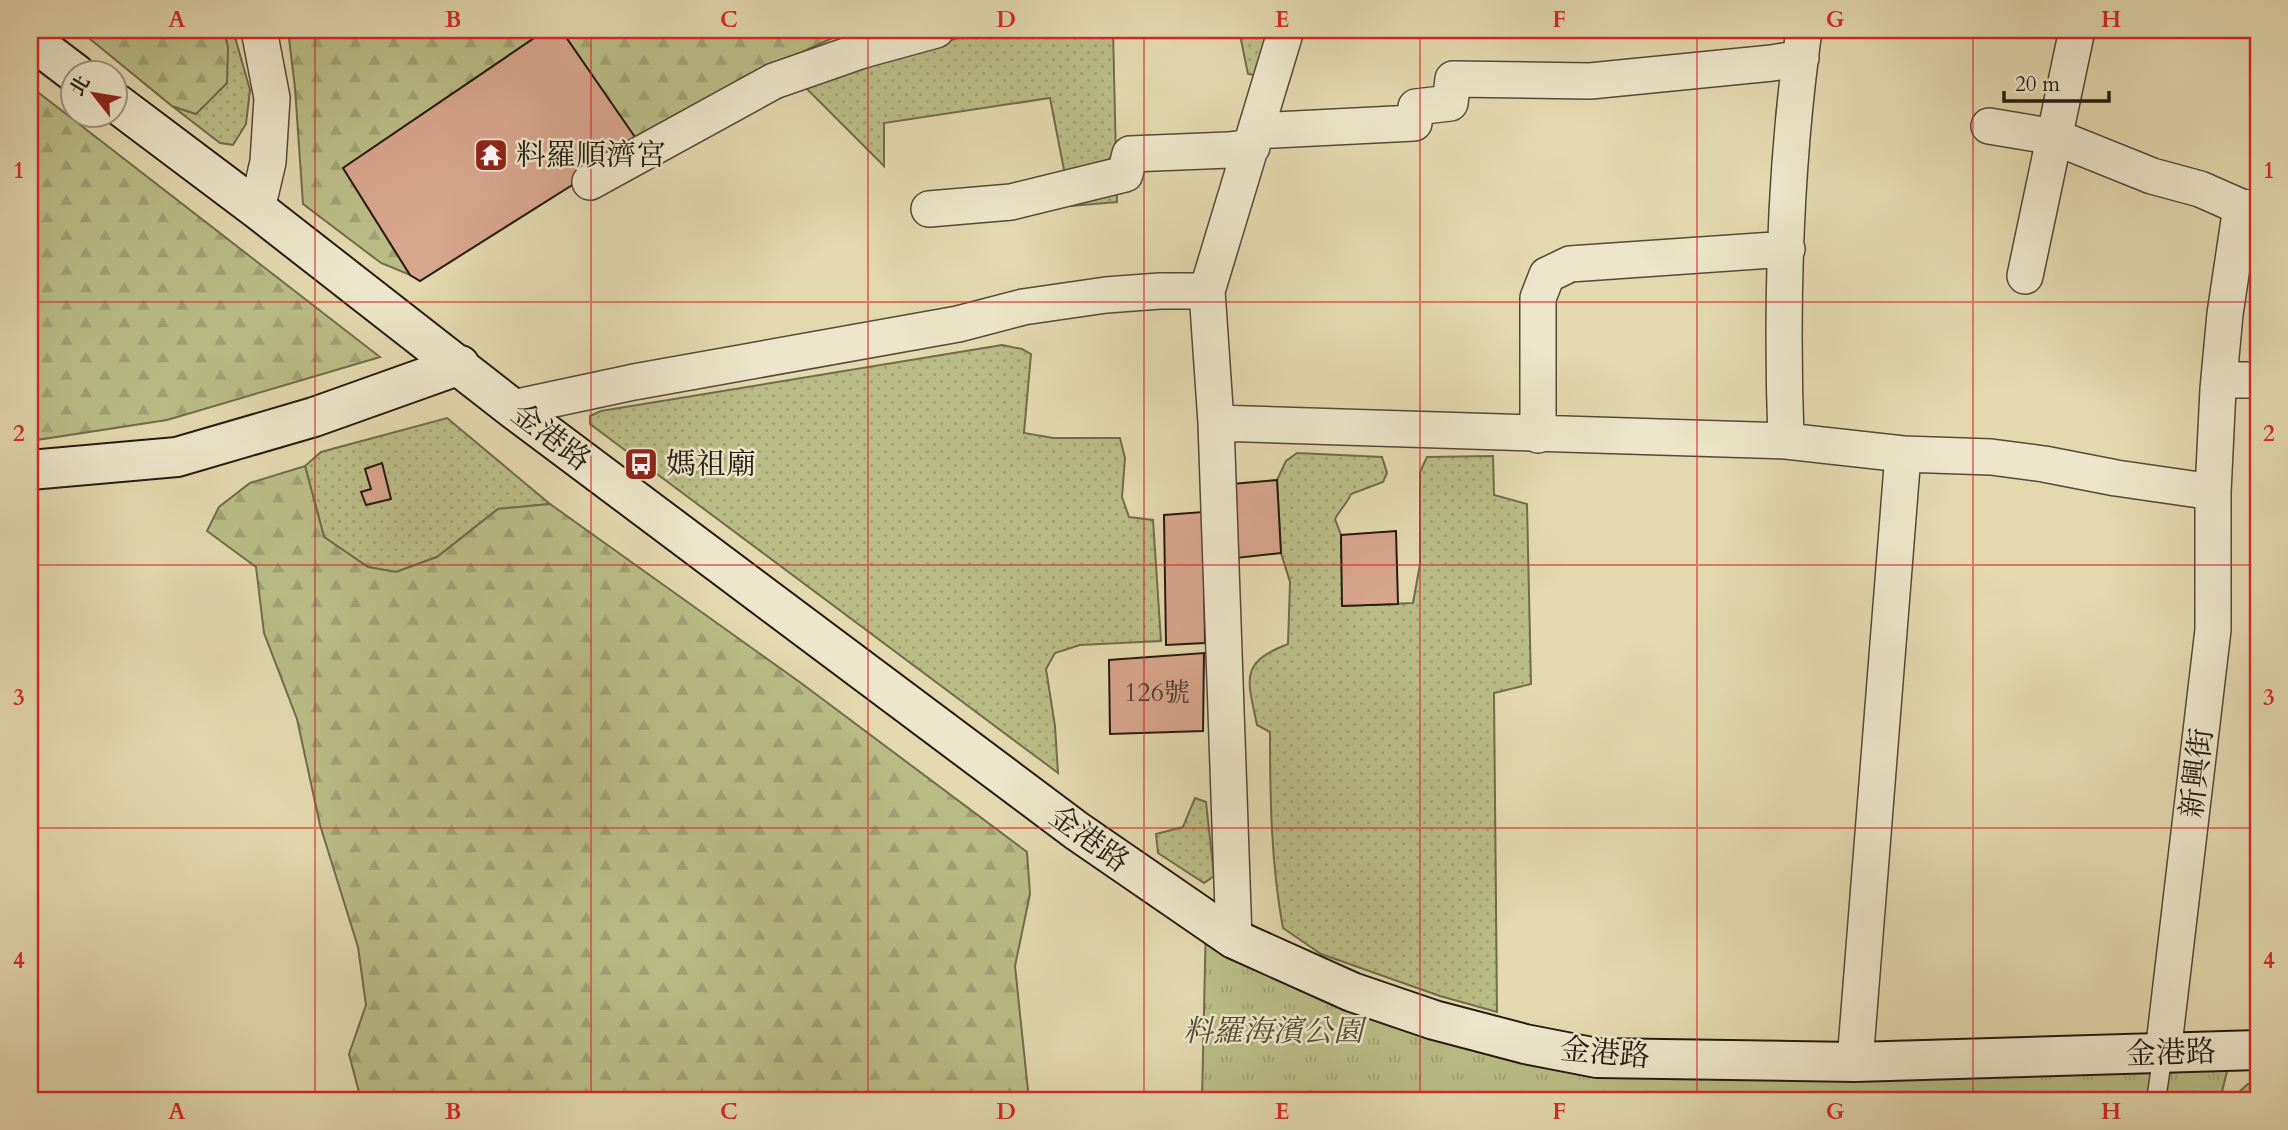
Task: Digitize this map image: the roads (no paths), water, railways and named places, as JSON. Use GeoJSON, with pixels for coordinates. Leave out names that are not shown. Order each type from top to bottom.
{"type":"FeatureCollection","features":[{"type":"Feature","properties":{"kind":"main road"},"geometry":{"type":"LineString","coordinates":[[30,38],[60,61]]}},
{"type":"Feature","properties":{"kind":"main road","name":"金港路"},"geometry":{"type":"LineString","coordinates":[[130,114],[460,365],[512,408],[1077,831],[1234,939],[1352,992],[1434,1020],[1525,1044],[1597,1058],[1855,1062],[2258,1050]]}},
{"type":"Feature","properties":{"kind":"main road"},"geometry":{"type":"LineString","coordinates":[[30,470],[177,457],[314,417],[460,365]]}},
{"type":"Feature","properties":{"kind":"street"},"geometry":{"type":"LineString","coordinates":[[257,209],[268,162],[272,98],[259,30]]}},
{"type":"Feature","properties":{"kind":"street"},"geometry":{"type":"LineString","coordinates":[[590,182],[774,81],[863,50],[936,30]]}},
{"type":"Feature","properties":{"kind":"street"},"geometry":{"type":"LineString","coordinates":[[1234,939],[1216,423],[1207,291],[1286,30]]}},
{"type":"Feature","properties":{"kind":"street"},"geometry":{"type":"LineString","coordinates":[[2025,276],[2077,30]]}},
{"type":"Feature","properties":{"kind":"street"},"geometry":{"type":"LineString","coordinates":[[929,209],[1011,202],[1125,174],[1130,154],[1228,150],[1254,139],[1415,123],[1416,107],[1450,103],[1453,79],[1590,81],[1772,63],[1802,44]]}},
{"type":"Feature","properties":{"kind":"street"},"geometry":{"type":"LineString","coordinates":[[1786,441],[1783,349],[1787,249],[1793,117],[1802,44]]}},
{"type":"Feature","properties":{"kind":"street"},"geometry":{"type":"LineString","coordinates":[[1989,126],[2055,137],[2152,176],[2200,189],[2250,208]]}},
{"type":"Feature","properties":{"kind":"street","name":"新興街"},"geometry":{"type":"LineString","coordinates":[[2163,1053],[2213,630],[2213,492],[2225,314],[2250,208]]}},
{"type":"Feature","properties":{"kind":"street"},"geometry":{"type":"LineString","coordinates":[[1538,435],[1538,298],[1547,275],[1570,264],[1787,249]]}},
{"type":"Feature","properties":{"kind":"street"},"geometry":{"type":"LineString","coordinates":[[512,408],[634,382],[946,327],[1023,307],[1106,295],[1207,291]]}},
{"type":"Feature","properties":{"kind":"street"},"geometry":{"type":"LineString","coordinates":[[2219,380],[2258,380]]}},
{"type":"Feature","properties":{"kind":"street"},"geometry":{"type":"LineString","coordinates":[[1216,423],[1786,441],[1903,454],[1991,457],[2213,492]]}},
{"type":"Feature","properties":{"kind":"street"},"geometry":{"type":"LineString","coordinates":[[1855,1062],[1903,454]]}},
{"type":"Feature","properties":{"kind":"lane"},"geometry":{"type":"LineString","coordinates":[[2156,1100],[2163,1053]]}},
{"type":"Feature","properties":{"kind":"place","name":"料羅順濟宮"},"geometry":{"type":"Point","coordinates":[491,155]}},
{"type":"Feature","properties":{"kind":"place","name":"媽祖廟"},"geometry":{"type":"Point","coordinates":[641,464]}},
{"type":"Feature","properties":{"kind":"park label","name":"料羅海濱公園"},"geometry":{"type":"Point","coordinates":[1273,1031]}}]}
